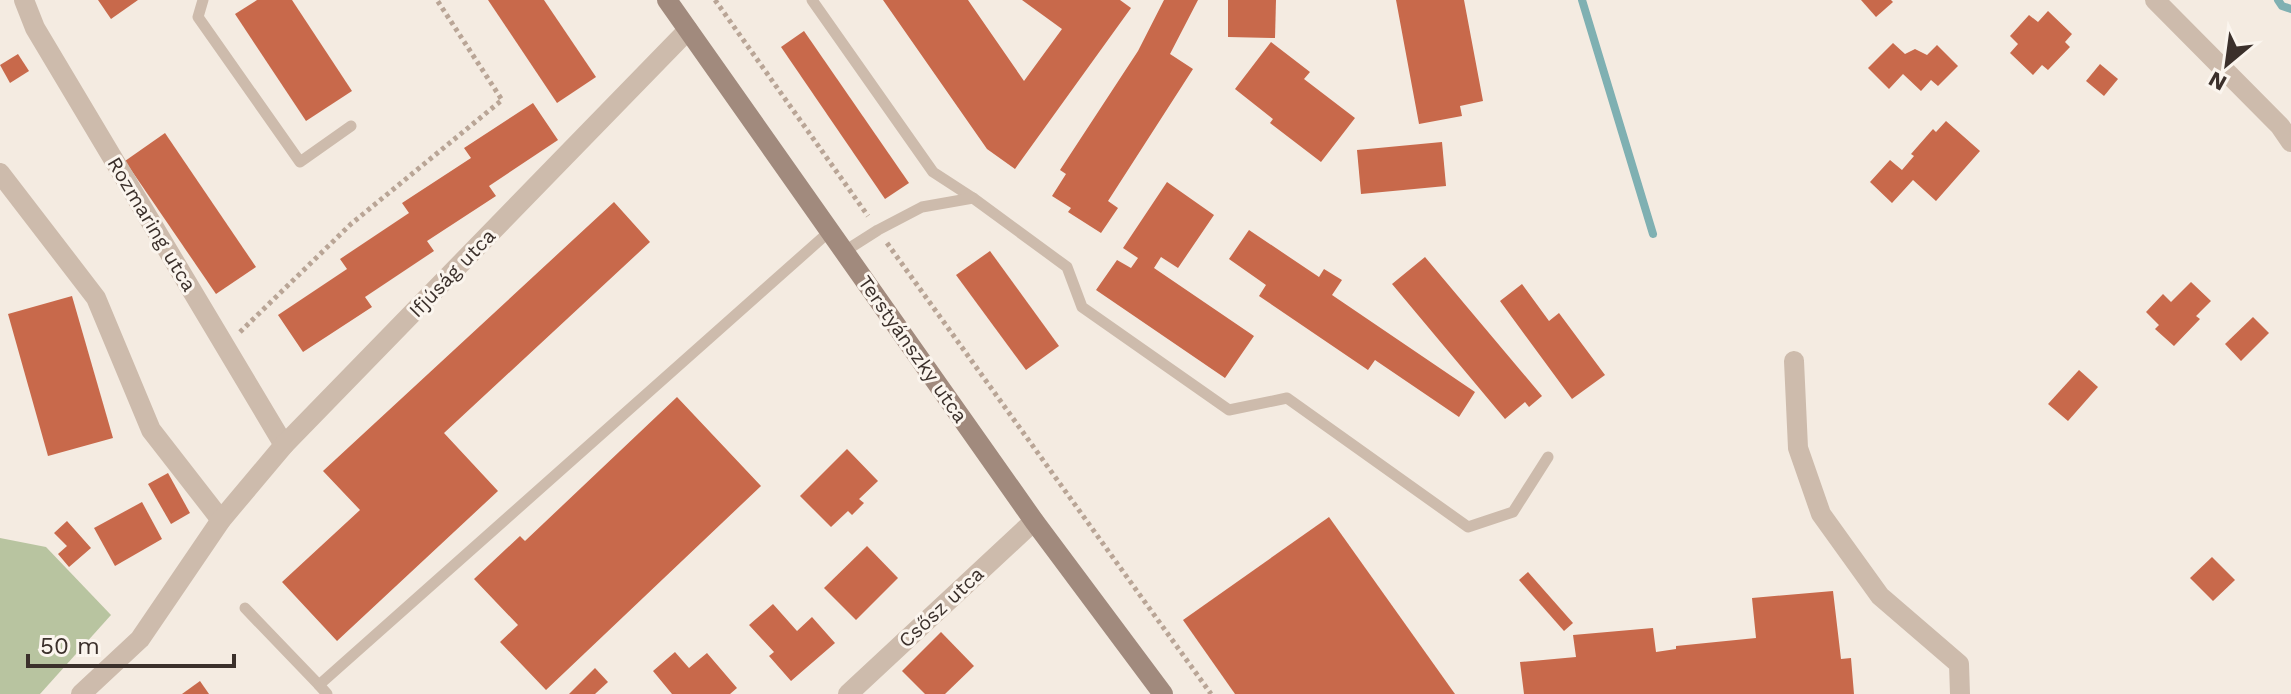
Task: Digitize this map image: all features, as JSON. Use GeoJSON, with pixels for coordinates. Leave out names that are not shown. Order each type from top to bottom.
{"type":"FeatureCollection","features":[{"type":"Feature","properties":{"kind":"main road","name":"Terstyánszky utca"},"geometry":{"type":"LineString","coordinates":[[667,0],[1034,521],[1163,694]]}},
{"type":"Feature","properties":{"kind":"street","name":"Rozmaring utca"},"geometry":{"type":"LineString","coordinates":[[24,0],[35,28],[284,445]]}},
{"type":"Feature","properties":{"kind":"street"},"geometry":{"type":"LineString","coordinates":[[2155,0],[2280,126],[2291,142]]}},
{"type":"Feature","properties":{"kind":"street","name":"Ifjúság utca"},"geometry":{"type":"LineString","coordinates":[[81,694],[140,639],[221,520],[284,445],[688,30]]}},
{"type":"Feature","properties":{"kind":"street"},"geometry":{"type":"LineString","coordinates":[[0,173],[96,298],[151,430],[221,520]]}},
{"type":"Feature","properties":{"kind":"street"},"geometry":{"type":"LineString","coordinates":[[1794,361],[1798,448],[1821,514],[1880,596],[1959,664],[1960,694]]}},
{"type":"Feature","properties":{"kind":"street","name":"Csősz utca"},"geometry":{"type":"LineString","coordinates":[[848,694],[1034,521]]}},
{"type":"Feature","properties":{"kind":"lane"},"geometry":{"type":"LineString","coordinates":[[203,0],[198,17],[300,162],[351,126]]}},
{"type":"Feature","properties":{"kind":"lane"},"geometry":{"type":"LineString","coordinates":[[812,0],[933,172],[1067,267],[1082,307],[1229,410],[1287,398],[1468,527],[1513,512],[1548,457]]}},
{"type":"Feature","properties":{"kind":"lane"},"geometry":{"type":"LineString","coordinates":[[845,251],[922,207],[973,198]]}},
{"type":"Feature","properties":{"kind":"lane"},"geometry":{"type":"LineString","coordinates":[[245,608],[323,689],[830,231]]}},
{"type":"Feature","properties":{"kind":"path"},"geometry":{"type":"LineString","coordinates":[[225,346],[351,224],[502,100],[437,0]]}},
{"type":"Feature","properties":{"kind":"path"},"geometry":{"type":"LineString","coordinates":[[715,0],[1211,694]]}},
{"type":"Feature","properties":{"kind":"green space"},"geometry":{"type":"Polygon","coordinates":[[[0,538],[46,547],[111,615],[40,694],[0,694],[0,538]]]}},
{"type":"Feature","properties":{"kind":"building"},"geometry":{"type":"Polygon","coordinates":[[[98,0],[138,0],[111,19],[98,0]]]}},
{"type":"Feature","properties":{"kind":"building"},"geometry":{"type":"Polygon","coordinates":[[[257,0],[292,0],[352,91],[306,121],[235,14],[257,0]]]}},
{"type":"Feature","properties":{"kind":"building"},"geometry":{"type":"Polygon","coordinates":[[[488,0],[544,0],[596,77],[557,103],[488,0]]]}},
{"type":"Feature","properties":{"kind":"building"},"geometry":{"type":"Polygon","coordinates":[[[883,0],[968,0],[1024,81],[1062,29],[1022,0],[1120,0],[1131,8],[1015,169],[987,149],[883,0]]]}},
{"type":"Feature","properties":{"kind":"building"},"geometry":{"type":"Polygon","coordinates":[[[1164,0],[1198,0],[1170,54],[1193,69],[1108,201],[1118,208],[1101,233],[1068,212],[1071,208],[1052,196],[1066,174],[1060,170],[1138,51],[1164,0]]]}},
{"type":"Feature","properties":{"kind":"building"},"geometry":{"type":"Polygon","coordinates":[[[1228,0],[1276,0],[1275,38],[1228,37],[1228,0]]]}},
{"type":"Feature","properties":{"kind":"building"},"geometry":{"type":"Polygon","coordinates":[[[1396,0],[1464,0],[1483,101],[1460,106],[1462,116],[1419,124],[1396,0]]]}},
{"type":"Feature","properties":{"kind":"building"},"geometry":{"type":"Polygon","coordinates":[[[1861,0],[1891,0],[1893,2],[1876,17],[1861,0]]]}},
{"type":"Feature","properties":{"kind":"building"},"geometry":{"type":"Polygon","coordinates":[[[2048,11],[2072,34],[2065,42],[2070,47],[2048,70],[2042,65],[2033,75],[2010,53],[2018,44],[2010,36],[2029,15],[2038,22],[2048,11]]]}},
{"type":"Feature","properties":{"kind":"building"},"geometry":{"type":"Polygon","coordinates":[[[804,31],[909,183],[885,199],[781,47],[804,31]]]}},
{"type":"Feature","properties":{"kind":"building"},"geometry":{"type":"Polygon","coordinates":[[[1271,42],[1310,72],[1304,79],[1355,118],[1321,162],[1270,123],[1273,119],[1235,89],[1271,42]]]}},
{"type":"Feature","properties":{"kind":"building"},"geometry":{"type":"Polygon","coordinates":[[[1893,43],[1905,54],[1915,49],[1927,55],[1937,45],[1958,66],[1938,86],[1931,80],[1921,91],[1903,74],[1889,89],[1868,68],[1893,43]]]}},
{"type":"Feature","properties":{"kind":"building"},"geometry":{"type":"Polygon","coordinates":[[[18,54],[29,71],[10,83],[0,65],[18,54]]]}},
{"type":"Feature","properties":{"kind":"building"},"geometry":{"type":"Polygon","coordinates":[[[2100,64],[2118,79],[2104,96],[2086,81],[2100,64]]]}},
{"type":"Feature","properties":{"kind":"building"},"geometry":{"type":"Polygon","coordinates":[[[533,103],[558,140],[489,186],[496,196],[427,241],[434,251],[365,297],[372,307],[303,352],[278,315],[347,269],[340,259],[409,213],[402,203],[471,158],[464,148],[533,103]]]}},
{"type":"Feature","properties":{"kind":"building"},"geometry":{"type":"Polygon","coordinates":[[[1946,121],[1980,151],[1936,201],[1913,180],[1892,203],[1870,182],[1890,160],[1902,170],[1914,156],[1911,154],[1933,129],[1936,132],[1946,121]]]}},
{"type":"Feature","properties":{"kind":"building"},"geometry":{"type":"Polygon","coordinates":[[[165,133],[256,267],[216,294],[125,161],[165,133]]]}},
{"type":"Feature","properties":{"kind":"building"},"geometry":{"type":"Polygon","coordinates":[[[1442,142],[1446,186],[1361,194],[1357,150],[1442,142]]]}},
{"type":"Feature","properties":{"kind":"building"},"geometry":{"type":"Polygon","coordinates":[[[1167,182],[1214,215],[1178,268],[1161,257],[1154,268],[1254,336],[1225,378],[1096,290],[1117,260],[1131,268],[1138,258],[1123,248],[1167,182]]]}},
{"type":"Feature","properties":{"kind":"building"},"geometry":{"type":"Polygon","coordinates":[[[614,202],[650,242],[444,433],[498,491],[337,641],[282,582],[360,510],[323,471],[614,202]]]}},
{"type":"Feature","properties":{"kind":"building"},"geometry":{"type":"Polygon","coordinates":[[[1249,230],[1319,277],[1324,269],[1342,280],[1332,295],[1475,392],[1459,417],[1375,360],[1368,370],[1259,296],[1266,285],[1229,259],[1249,230]]]}},
{"type":"Feature","properties":{"kind":"building"},"geometry":{"type":"Polygon","coordinates":[[[990,251],[1059,346],[1026,370],[956,275],[990,251]]]}},
{"type":"Feature","properties":{"kind":"building"},"geometry":{"type":"Polygon","coordinates":[[[1425,257],[1542,396],[1529,407],[1525,402],[1505,419],[1392,284],[1425,257]]]}},
{"type":"Feature","properties":{"kind":"building"},"geometry":{"type":"Polygon","coordinates":[[[2191,282],[2211,301],[2196,316],[2200,319],[2174,346],[2155,329],[2159,325],[2146,312],[2163,294],[2171,302],[2191,282]]]}},
{"type":"Feature","properties":{"kind":"building"},"geometry":{"type":"Polygon","coordinates":[[[1522,284],[1549,321],[1559,313],[1605,375],[1572,399],[1500,301],[1522,284]]]}},
{"type":"Feature","properties":{"kind":"building"},"geometry":{"type":"Polygon","coordinates":[[[72,296],[113,438],[48,456],[8,314],[72,296]]]}},
{"type":"Feature","properties":{"kind":"building"},"geometry":{"type":"Polygon","coordinates":[[[2253,317],[2269,333],[2241,361],[2225,344],[2253,317]]]}},
{"type":"Feature","properties":{"kind":"building"},"geometry":{"type":"Polygon","coordinates":[[[2079,370],[2098,387],[2068,421],[2048,404],[2079,370]]]}},
{"type":"Feature","properties":{"kind":"building"},"geometry":{"type":"Polygon","coordinates":[[[677,397],[761,486],[546,690],[500,642],[518,625],[474,579],[520,536],[525,541],[677,397]]]}},
{"type":"Feature","properties":{"kind":"building"},"geometry":{"type":"Polygon","coordinates":[[[847,449],[878,481],[859,499],[864,503],[852,515],[848,511],[831,527],[800,496],[847,449]]]}},
{"type":"Feature","properties":{"kind":"building"},"geometry":{"type":"Polygon","coordinates":[[[168,473],[190,513],[171,524],[148,484],[168,473]]]}},
{"type":"Feature","properties":{"kind":"building"},"geometry":{"type":"Polygon","coordinates":[[[142,502],[162,539],[115,566],[94,528],[142,502]]]}},
{"type":"Feature","properties":{"kind":"building"},"geometry":{"type":"Polygon","coordinates":[[[1329,517],[1455,694],[1235,694],[1183,620],[1329,517]]]}},
{"type":"Feature","properties":{"kind":"building"},"geometry":{"type":"Polygon","coordinates":[[[67,521],[91,548],[69,567],[58,554],[67,546],[54,533],[67,521]]]}},
{"type":"Feature","properties":{"kind":"building"},"geometry":{"type":"Polygon","coordinates":[[[867,546],[898,578],[856,620],[824,588],[867,546]]]}},
{"type":"Feature","properties":{"kind":"building"},"geometry":{"type":"Polygon","coordinates":[[[2212,557],[2235,580],[2213,601],[2190,578],[2212,557]]]}},
{"type":"Feature","properties":{"kind":"building"},"geometry":{"type":"Polygon","coordinates":[[[1528,572],[1573,623],[1564,631],[1519,580],[1528,572]]]}},
{"type":"Feature","properties":{"kind":"building"},"geometry":{"type":"Polygon","coordinates":[[[1833,591],[1841,659],[1851,658],[1854,694],[1524,694],[1520,662],[1576,657],[1573,635],[1653,628],[1656,652],[1676,649],[1676,646],[1756,638],[1752,598],[1833,591]]]}},
{"type":"Feature","properties":{"kind":"building"},"geometry":{"type":"Polygon","coordinates":[[[773,604],[797,631],[812,617],[835,643],[791,681],[769,656],[774,652],[749,625],[773,604]]]}},
{"type":"Feature","properties":{"kind":"building"},"geometry":{"type":"Polygon","coordinates":[[[941,632],[974,666],[945,694],[925,694],[902,671],[941,632]]]}},
{"type":"Feature","properties":{"kind":"building"},"geometry":{"type":"Polygon","coordinates":[[[675,652],[689,668],[707,653],[737,688],[730,694],[672,694],[653,671],[675,652]]]}},
{"type":"Feature","properties":{"kind":"building"},"geometry":{"type":"Polygon","coordinates":[[[595,668],[608,682],[595,694],[569,694],[595,668]]]}},
{"type":"Feature","properties":{"kind":"building"},"geometry":{"type":"Polygon","coordinates":[[[200,681],[209,694],[182,694],[200,681]]]}},
{"type":"Feature","properties":{"kind":"waterway"},"geometry":{"type":"LineString","coordinates":[[1582,0],[1653,234]]}},
{"type":"Feature","properties":{"kind":"waterway"},"geometry":{"type":"LineString","coordinates":[[2278,0],[2282,6],[2291,9]]}}]}
